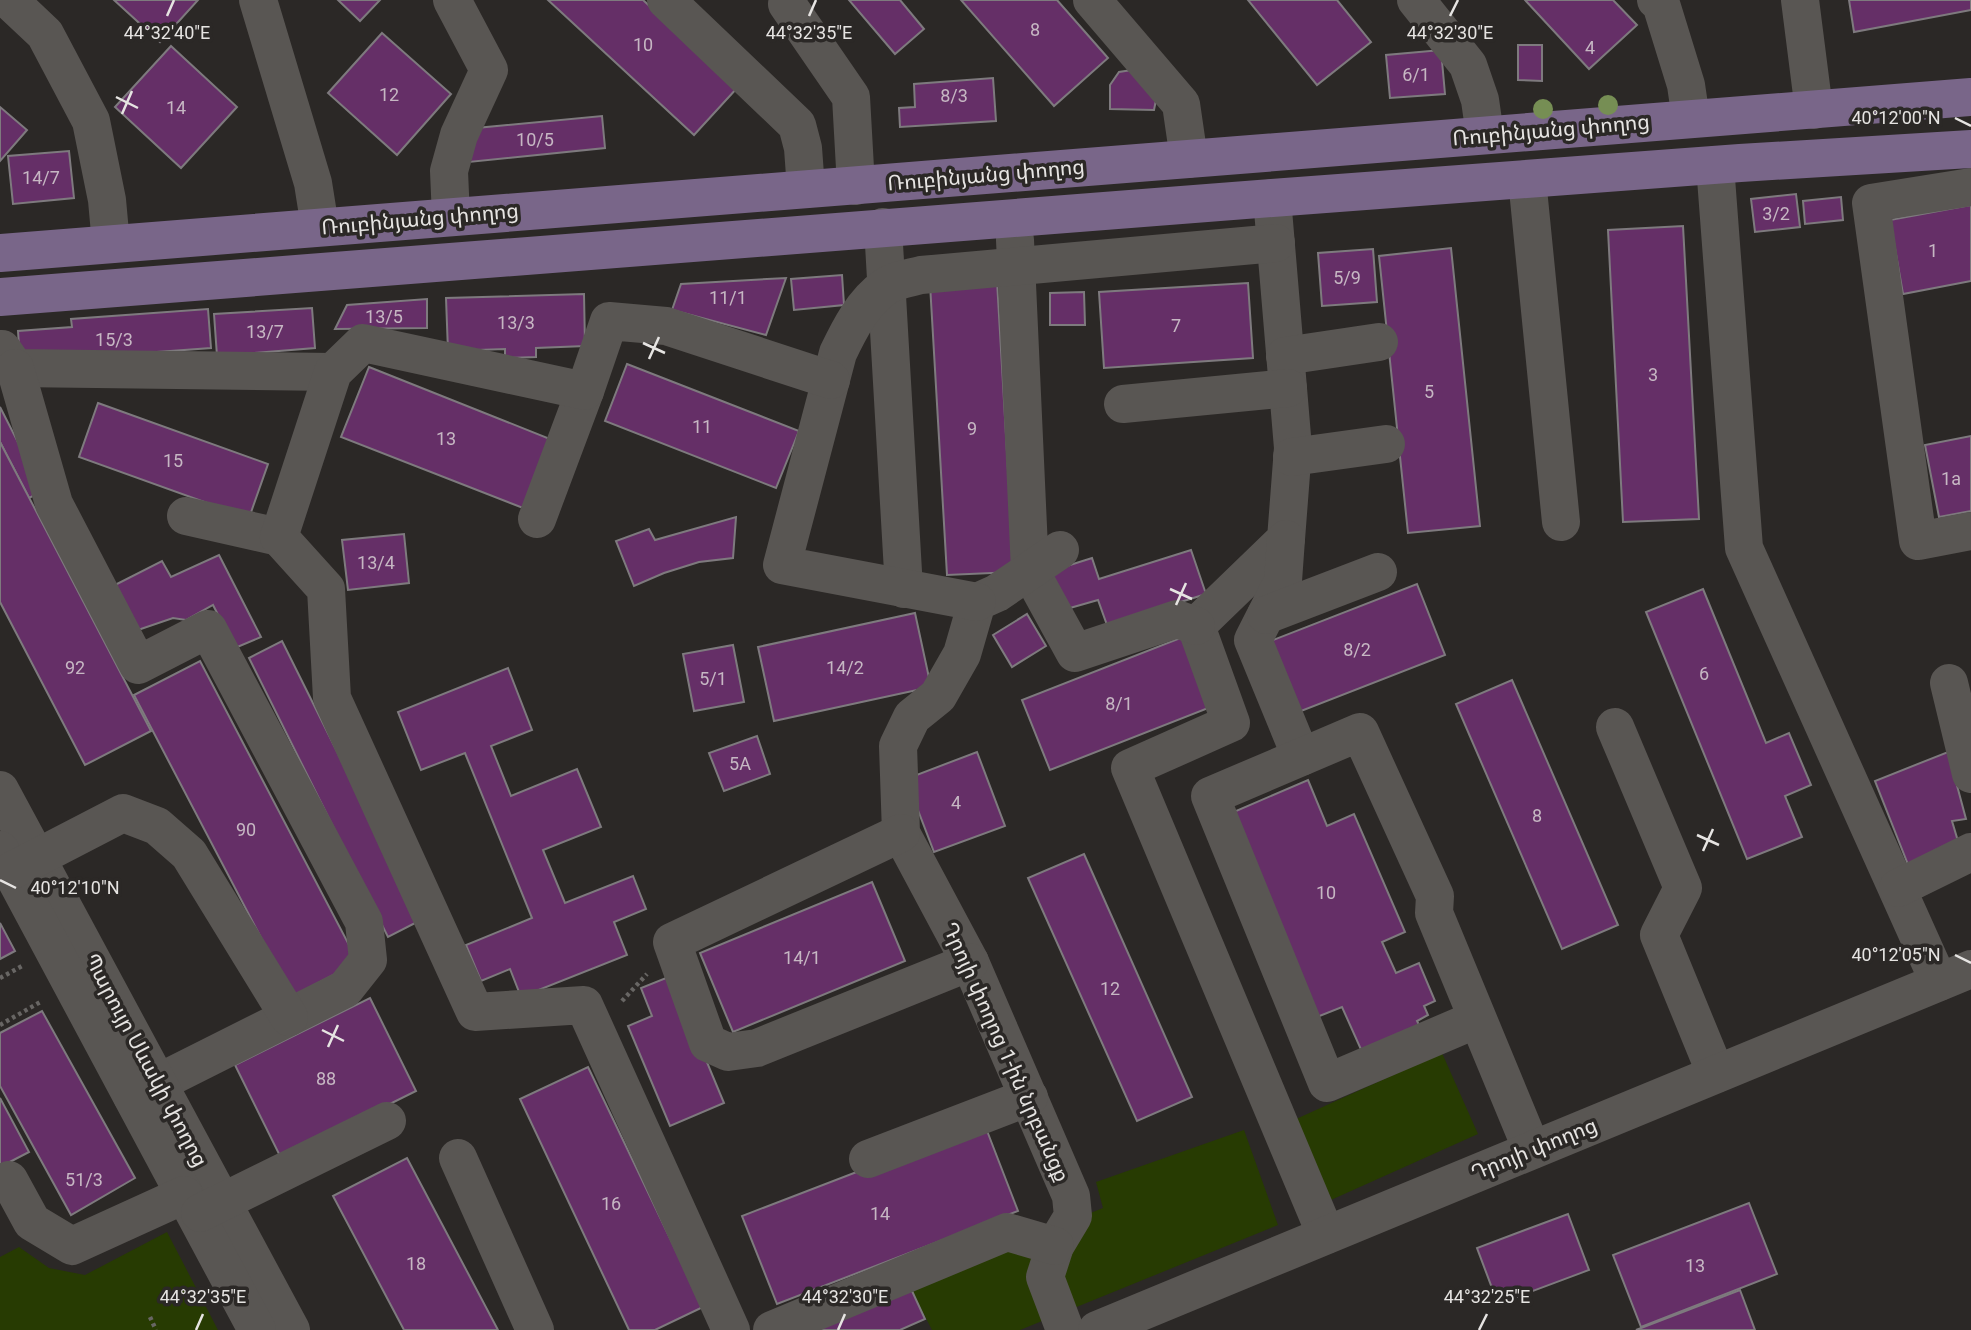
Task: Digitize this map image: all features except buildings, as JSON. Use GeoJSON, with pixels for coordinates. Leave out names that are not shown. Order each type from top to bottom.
{"type":"FeatureCollection","features":[{"type":"Feature","properties":{"kind":"main road","name":"Ռուբինյանց փողոց"},"geometry":{"type":"LineString","coordinates":[[0,253],[1971,97]]}},
{"type":"Feature","properties":{"kind":"main road","name":"Ռուբինյանց փողոց"},"geometry":{"type":"LineString","coordinates":[[0,297],[1015,217],[1715,165],[1971,149]]}},
{"type":"Feature","properties":{"kind":"street"},"geometry":{"type":"LineString","coordinates":[[9,0],[45,34],[91,121],[107,200],[111,244]]}},
{"type":"Feature","properties":{"kind":"street"},"geometry":{"type":"LineString","coordinates":[[258,0],[313,183],[320,227]]}},
{"type":"Feature","properties":{"kind":"street"},"geometry":{"type":"LineString","coordinates":[[451,217],[449,171],[459,135],[489,70],[452,0]]}},
{"type":"Feature","properties":{"kind":"street"},"geometry":{"type":"LineString","coordinates":[[666,0],[797,125],[803,148],[806,189]]}},
{"type":"Feature","properties":{"kind":"street"},"geometry":{"type":"LineString","coordinates":[[1092,0],[1181,104],[1189,159]]}},
{"type":"Feature","properties":{"kind":"street"},"geometry":{"type":"LineString","coordinates":[[1416,0],[1468,65],[1480,100],[1485,135]]}},
{"type":"Feature","properties":{"kind":"street"},"geometry":{"type":"LineString","coordinates":[[1656,0],[1661,5],[1686,85],[1691,119]]}},
{"type":"Feature","properties":{"kind":"street"},"geometry":{"type":"LineString","coordinates":[[1800,0],[1814,110]]}},
{"type":"Feature","properties":{"kind":"street"},"geometry":{"type":"LineString","coordinates":[[787,4],[851,97],[856,186]]}},
{"type":"Feature","properties":{"kind":"street"},"geometry":{"type":"LineString","coordinates":[[1715,165],[1744,548],[1898,888],[1955,976]]}},
{"type":"Feature","properties":{"kind":"street"},"geometry":{"type":"LineString","coordinates":[[1527,179],[1561,522]]}},
{"type":"Feature","properties":{"kind":"street"},"geometry":{"type":"LineString","coordinates":[[1971,187],[1871,203],[1918,541],[1971,531]]}},
{"type":"Feature","properties":{"kind":"street"},"geometry":{"type":"LineString","coordinates":[[1272,198],[1292,457],[1283,581],[1253,640],[1301,757]]}},
{"type":"Feature","properties":{"kind":"street"},"geometry":{"type":"LineString","coordinates":[[1015,217],[1017,265],[1045,561],[1075,653],[1177,619],[1196,626],[1231,723],[1130,768],[1326,1235]]}},
{"type":"Feature","properties":{"kind":"street"},"geometry":{"type":"LineString","coordinates":[[883,227],[904,589]]}},
{"type":"Feature","properties":{"kind":"street"},"geometry":{"type":"LineString","coordinates":[[1045,561],[997,593],[977,602],[782,565],[838,354],[849,329],[886,286],[922,275],[1276,243]]}},
{"type":"Feature","properties":{"kind":"street"},"geometry":{"type":"LineString","coordinates":[[537,519],[609,321],[666,326],[831,380]]}},
{"type":"Feature","properties":{"kind":"street"},"geometry":{"type":"LineString","coordinates":[[1123,404],[1287,372],[1379,342]]}},
{"type":"Feature","properties":{"kind":"street"},"geometry":{"type":"LineString","coordinates":[[278,537],[333,372],[363,344],[585,391]]}},
{"type":"Feature","properties":{"kind":"street"},"geometry":{"type":"LineString","coordinates":[[145,1090],[345,989],[368,960],[364,922],[208,629],[138,664],[54,504],[8,357],[333,372]]}},
{"type":"Feature","properties":{"kind":"street"},"geometry":{"type":"LineString","coordinates":[[1292,457],[1386,444]]}},
{"type":"Feature","properties":{"kind":"street"},"geometry":{"type":"LineString","coordinates":[[186,516],[278,537],[326,589],[332,698],[475,1013],[584,1005],[731,1330]]}},
{"type":"Feature","properties":{"kind":"street"},"geometry":{"type":"LineString","coordinates":[[1196,626],[1286,539]]}},
{"type":"Feature","properties":{"kind":"street"},"geometry":{"type":"LineString","coordinates":[[1266,615],[1378,572]]}},
{"type":"Feature","properties":{"kind":"street","name":"Դրոյի փողոց 1-ին նրբանցք"},"geometry":{"type":"LineString","coordinates":[[977,602],[962,654],[938,696],[912,717],[898,746],[901,833],[970,962],[1072,1196],[1073,1216],[1055,1246],[1045,1277],[1065,1330]]}},
{"type":"Feature","properties":{"kind":"street"},"geometry":{"type":"LineString","coordinates":[[1949,683],[1971,774]]}},
{"type":"Feature","properties":{"kind":"street"},"geometry":{"type":"LineString","coordinates":[[1615,727],[1683,888],[1659,934],[1716,1074]]}},
{"type":"Feature","properties":{"kind":"street"},"geometry":{"type":"LineString","coordinates":[[1478,1019],[1327,1083],[1210,796],[1360,732],[1435,896],[1434,913],[1478,1019],[1532,1150]]}},
{"type":"Feature","properties":{"kind":"street","name":"Պարույր Սևակի փողոց"},"geometry":{"type":"LineString","coordinates":[[0,790],[16,860],[145,1090],[201,1204],[257,1330]]}},
{"type":"Feature","properties":{"kind":"street"},"geometry":{"type":"LineString","coordinates":[[16,860],[123,813],[157,826],[189,854],[289,1017]]}},
{"type":"Feature","properties":{"kind":"street"},"geometry":{"type":"LineString","coordinates":[[901,833],[672,942],[708,1043],[728,1052],[757,1048],[970,962]]}},
{"type":"Feature","properties":{"kind":"street"},"geometry":{"type":"LineString","coordinates":[[1898,888],[1971,852]]}},
{"type":"Feature","properties":{"kind":"street","name":"Դրոյի փողոց"},"geometry":{"type":"LineString","coordinates":[[1097,1330],[1955,976]]}},
{"type":"Feature","properties":{"kind":"street"},"geometry":{"type":"LineString","coordinates":[[868,1159],[1029,1097]]}},
{"type":"Feature","properties":{"kind":"street"},"geometry":{"type":"LineString","coordinates":[[9,1192],[32,1222],[72,1246],[167,1205],[201,1204],[387,1121]]}},
{"type":"Feature","properties":{"kind":"street"},"geometry":{"type":"LineString","coordinates":[[458,1158],[535,1330]]}},
{"type":"Feature","properties":{"kind":"street","name":"Պարույր Սևակի փողոց"},"geometry":{"type":"LineString","coordinates":[[201,1204],[291,1330]]}},
{"type":"Feature","properties":{"kind":"street"},"geometry":{"type":"LineString","coordinates":[[772,1330],[1007,1232],[1055,1246]]}},
{"type":"Feature","properties":{"kind":"path"},"geometry":{"type":"LineString","coordinates":[[595,1028],[605,1023],[628,993],[645,978],[672,942]]}},
{"type":"Feature","properties":{"kind":"path"},"geometry":{"type":"LineString","coordinates":[[0,978],[30,961]]}},
{"type":"Feature","properties":{"kind":"path"},"geometry":{"type":"LineString","coordinates":[[0,1025],[49,998]]}},
{"type":"Feature","properties":{"kind":"path"},"geometry":{"type":"LineString","coordinates":[[150,1317],[156,1330]]}},
{"type":"Feature","properties":{"kind":"green space"},"geometry":{"type":"Polygon","coordinates":[[[1442,1053],[1478,1134],[1322,1204],[1285,1124],[1442,1053]]]}},
{"type":"Feature","properties":{"kind":"green space"},"geometry":{"type":"Polygon","coordinates":[[[1244,1130],[1278,1225],[1020,1330],[932,1330],[909,1285],[1103,1208],[1096,1182],[1244,1130]]]}},
{"type":"Feature","properties":{"kind":"green space"},"geometry":{"type":"Polygon","coordinates":[[[167,1232],[218,1330],[0,1330],[0,1257],[19,1247],[49,1268],[85,1275],[167,1232]]]}}]}
